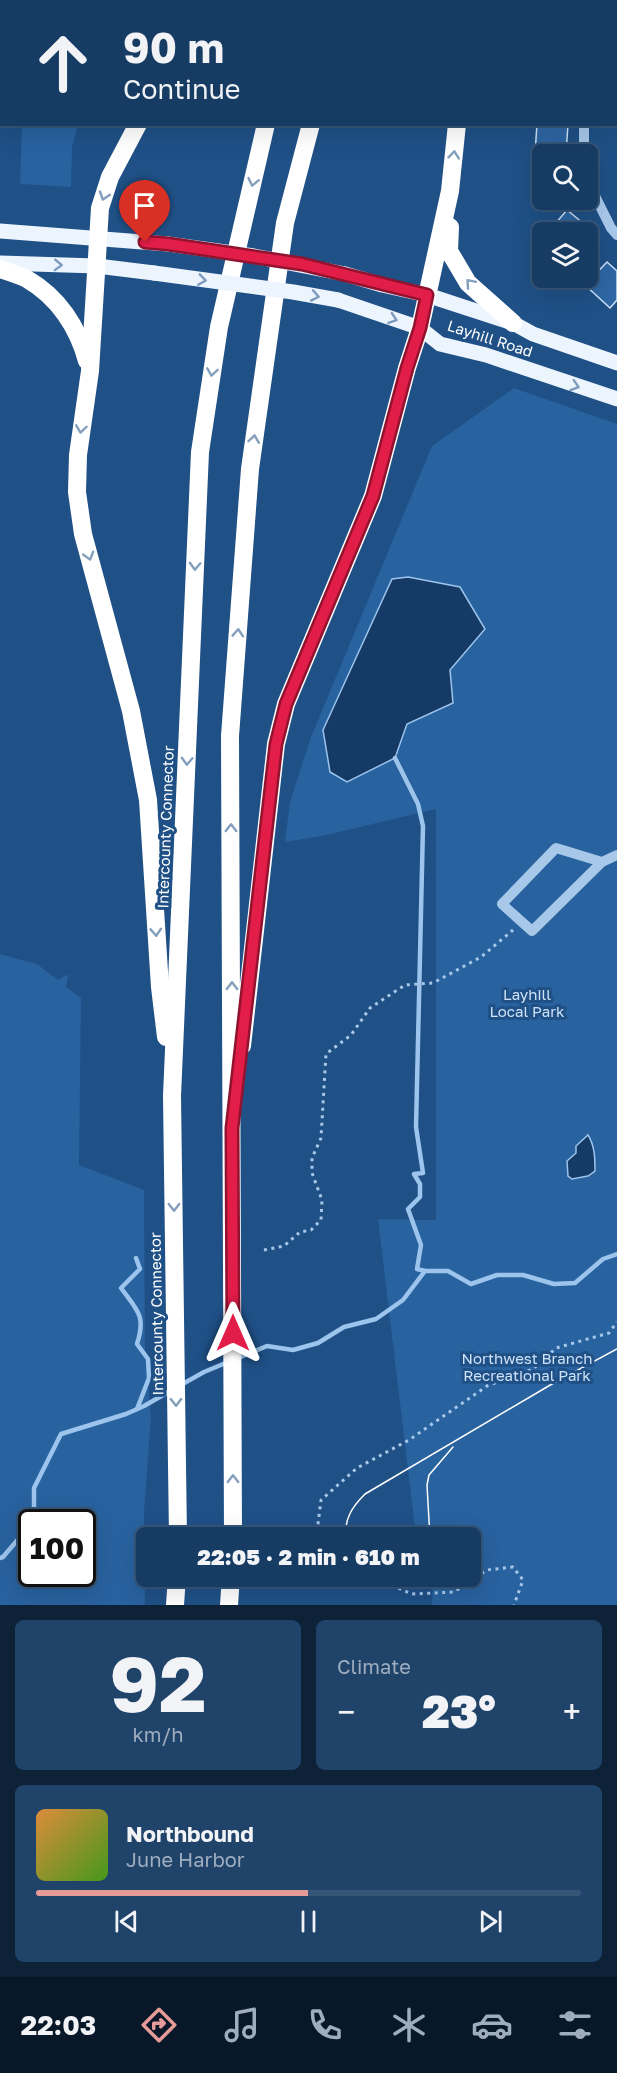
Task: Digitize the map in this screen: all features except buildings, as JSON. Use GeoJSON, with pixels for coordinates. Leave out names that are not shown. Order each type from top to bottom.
{"type":"FeatureCollection","features":[{"type":"Feature","properties":{"kind":"highway"},"geometry":{"type":"LineString","coordinates":[[137,126],[110,177],[100,207],[90,371],[78,455],[77,492],[83,534],[131,711],[148,800],[160,987],[172,1096]]}},
{"type":"Feature","properties":{"kind":"highway","name":"Intercounty Connector"},"geometry":{"type":"LineString","coordinates":[[178,1527],[172,1096],[200,452],[219,327],[266,126]]}},
{"type":"Feature","properties":{"kind":"highway"},"geometry":{"type":"LineString","coordinates":[[233,1527],[231,736],[250,469],[285,223],[310,126]]}},
{"type":"Feature","properties":{"kind":"highway"},"geometry":{"type":"LineString","coordinates":[[457,126],[450,191],[449,251],[468,284],[513,323]]}},
{"type":"Feature","properties":{"kind":"highway"},"geometry":{"type":"LineString","coordinates":[[232,1128],[276,744],[286,704],[373,496],[420,328],[450,191]]}},
{"type":"Feature","properties":{"kind":"highway"},"geometry":{"type":"LineString","coordinates":[[0,269],[27,279],[53,298],[81,339],[90,371]]}},
{"type":"Feature","properties":{"kind":"highway"},"geometry":{"type":"LineString","coordinates":[[175,1605],[176,1587]]}},
{"type":"Feature","properties":{"kind":"highway"},"geometry":{"type":"LineString","coordinates":[[229,1605],[230,1587]]}},
{"type":"Feature","properties":{"kind":"main road","name":"Layhill Road"},"geometry":{"type":"LineString","coordinates":[[0,231],[168,244],[302,264],[427,295],[513,323],[533,334],[617,363]]}},
{"type":"Feature","properties":{"kind":"main road","name":"Layhill Road"},"geometry":{"type":"LineString","coordinates":[[0,263],[98,266],[338,300],[420,328],[440,344],[486,355],[617,399]]}},
{"type":"Feature","properties":{"kind":"street"},"geometry":{"type":"LineString","coordinates":[[584,126],[584,144]]}},
{"type":"Feature","properties":{"kind":"street"},"geometry":{"type":"LineString","coordinates":[[598,202],[617,235]]}},
{"type":"Feature","properties":{"kind":"street"},"geometry":{"type":"LineString","coordinates":[[602,862],[556,848],[502,904],[532,931],[602,862],[617,855]]}},
{"type":"Feature","properties":{"kind":"path"},"geometry":{"type":"LineString","coordinates":[[264,1250],[284,1246],[300,1232],[311,1230],[321,1220],[322,1200],[312,1173],[312,1158],[321,1138],[326,1054],[351,1035],[370,1008],[405,985],[434,983],[482,957],[510,933]]}},
{"type":"Feature","properties":{"kind":"path"},"geometry":{"type":"LineString","coordinates":[[318,1527],[321,1500],[357,1467],[409,1440],[487,1386],[533,1369],[556,1348],[609,1333],[617,1322]]}},
{"type":"Feature","properties":{"kind":"path"},"geometry":{"type":"LineString","coordinates":[[481,1575],[488,1570],[513,1567],[523,1580],[514,1605]]}},
{"type":"Feature","properties":{"kind":"path"},"geometry":{"type":"LineString","coordinates":[[396,1587],[412,1594],[454,1592],[462,1587]]}},
{"type":"Feature","properties":{"kind":"green space"},"geometry":{"type":"Polygon","coordinates":[[[22,126],[78,126],[72,147],[71,187],[20,184],[22,126]]]}},
{"type":"Feature","properties":{"kind":"green space"},"geometry":{"type":"Polygon","coordinates":[[[514,388],[617,424],[617,1605],[432,1605],[433,1587],[481,1587],[481,1527],[415,1527],[378,1219],[436,1220],[436,809],[322,836],[285,842],[290,802],[311,737],[432,446],[514,388]]]}},
{"type":"Feature","properties":{"kind":"green space"},"geometry":{"type":"Polygon","coordinates":[[[0,954],[37,964],[58,980],[68,974],[66,987],[81,998],[79,1165],[144,1190],[145,1348],[151,1418],[144,1527],[136,1527],[136,1587],[145,1587],[145,1605],[0,1605],[0,954]]]}},
{"type":"Feature","properties":{"kind":"shaded area"},"geometry":{"type":"Polygon","coordinates":[[[408,577],[460,587],[485,629],[450,670],[453,703],[407,724],[395,758],[347,782],[330,772],[323,730],[392,579],[408,577]]]}},
{"type":"Feature","properties":{"kind":"shaded area"},"geometry":{"type":"Polygon","coordinates":[[[588,1135],[595,1157],[595,1171],[588,1176],[572,1179],[568,1176],[567,1161],[576,1153],[576,1146],[588,1135]]]}},
{"type":"Feature","properties":{"kind":"waterway"},"geometry":{"type":"LineString","coordinates":[[395,758],[418,804],[423,826],[416,1127],[423,1173],[414,1174],[420,1184],[420,1197],[408,1209],[421,1245],[417,1269],[425,1271]]}},
{"type":"Feature","properties":{"kind":"waterway"},"geometry":{"type":"LineString","coordinates":[[236,1359],[267,1346],[293,1350],[318,1343],[344,1327],[376,1319],[403,1300],[425,1271],[448,1271],[471,1284],[497,1275],[523,1275],[554,1284],[575,1283],[603,1259],[617,1254]]}},
{"type":"Feature","properties":{"kind":"waterway"},"geometry":{"type":"LineString","coordinates":[[136,1258],[140,1269],[121,1288],[139,1314],[141,1327],[137,1344],[148,1359],[149,1378],[137,1409]]}},
{"type":"Feature","properties":{"kind":"waterway"},"geometry":{"type":"LineString","coordinates":[[179,1386],[228,1362]]}},
{"type":"Feature","properties":{"kind":"waterway"},"geometry":{"type":"LineString","coordinates":[[0,1558],[26,1530],[34,1508],[34,1488],[61,1434],[126,1414],[172,1390]]}},
{"type":"Feature","properties":{"kind":"tram line"},"geometry":{"type":"LineString","coordinates":[[346,1527],[350,1514],[365,1494],[552,1384],[617,1349]]}},
{"type":"Feature","properties":{"kind":"tram line"},"geometry":{"type":"LineString","coordinates":[[429,1527],[427,1485],[429,1475],[453,1447]]}},
{"type":"Feature","properties":{"kind":"route"},"geometry":{"type":"LineString","coordinates":[[145,242],[302,264],[427,295],[420,328],[373,496],[286,704],[276,744],[232,1128],[233,1333]]}},
{"type":"Feature","properties":{"kind":"park label","name":"Layhill Local Park"},"geometry":{"type":"Point","coordinates":[527,1004]}},
{"type":"Feature","properties":{"kind":"park label","name":"Northwest Branch Recreational Park"},"geometry":{"type":"Point","coordinates":[527,1368]}}]}
